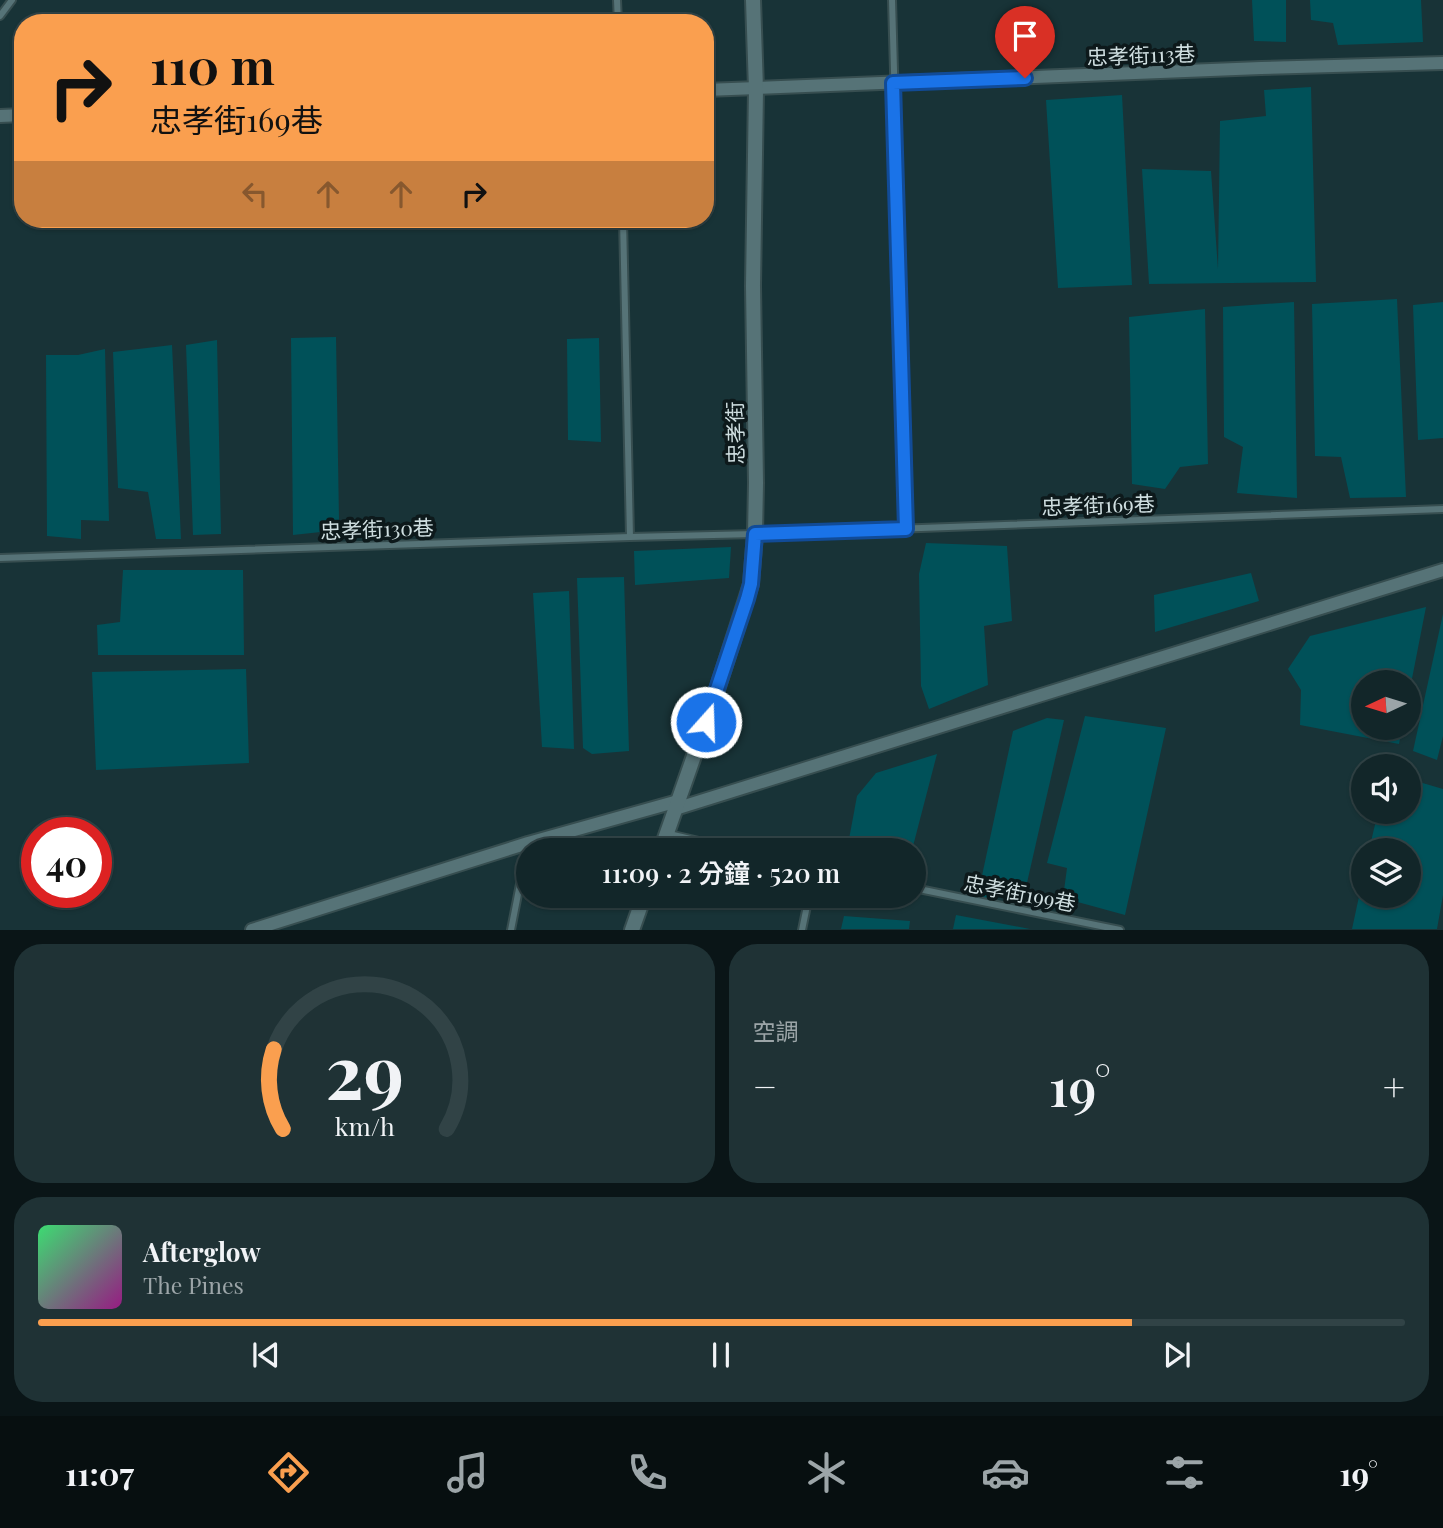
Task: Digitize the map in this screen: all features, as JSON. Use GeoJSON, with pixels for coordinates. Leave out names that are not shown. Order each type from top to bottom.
{"type":"FeatureCollection","features":[{"type":"Feature","properties":{"kind":"street","name":"忠孝街"},"geometry":{"type":"LineString","coordinates":[[665,838],[751,584],[756,482],[753,286],[756,89],[753,0]]}},
{"type":"Feature","properties":{"kind":"street","name":"忠孝街113巷"},"geometry":{"type":"LineString","coordinates":[[714,90],[1261,68],[1443,64]]}},
{"type":"Feature","properties":{"kind":"street"},"geometry":{"type":"LineString","coordinates":[[547,838],[676,805],[1443,570]]}},
{"type":"Feature","properties":{"kind":"street"},"geometry":{"type":"LineString","coordinates":[[252,929],[516,847]]}},
{"type":"Feature","properties":{"kind":"street"},"geometry":{"type":"LineString","coordinates":[[632,929],[640,908]]}},
{"type":"Feature","properties":{"kind":"lane"},"geometry":{"type":"LineString","coordinates":[[0,16],[12,0]]}},
{"type":"Feature","properties":{"kind":"lane"},"geometry":{"type":"LineString","coordinates":[[892,0],[906,529]]}},
{"type":"Feature","properties":{"kind":"lane"},"geometry":{"type":"LineString","coordinates":[[623,228],[630,537]]}},
{"type":"Feature","properties":{"kind":"lane","name":"忠孝街169巷"},"geometry":{"type":"LineString","coordinates":[[755,534],[1443,509]]}},
{"type":"Feature","properties":{"kind":"lane","name":"忠孝街130巷"},"geometry":{"type":"LineString","coordinates":[[0,558],[755,534]]}},
{"type":"Feature","properties":{"kind":"lane"},"geometry":{"type":"LineString","coordinates":[[667,833],[688,838]]}},
{"type":"Feature","properties":{"kind":"lane","name":"忠孝街199巷"},"geometry":{"type":"LineString","coordinates":[[926,890],[1120,929]]}},
{"type":"Feature","properties":{"kind":"lane"},"geometry":{"type":"LineString","coordinates":[[511,929],[516,904]]}},
{"type":"Feature","properties":{"kind":"lane"},"geometry":{"type":"LineString","coordinates":[[803,929],[807,908]]}},
{"type":"Feature","properties":{"kind":"water"},"geometry":{"type":"Polygon","coordinates":[[[1252,0],[1286,0],[1286,42],[1254,41],[1252,0]]]}},
{"type":"Feature","properties":{"kind":"water"},"geometry":{"type":"Polygon","coordinates":[[[1310,0],[1421,0],[1423,42],[1338,45],[1333,23],[1311,20],[1310,0]]]}},
{"type":"Feature","properties":{"kind":"water"},"geometry":{"type":"Polygon","coordinates":[[[1311,87],[1316,282],[1149,284],[1142,169],[1211,171],[1218,269],[1220,121],[1266,116],[1264,90],[1311,87]]]}},
{"type":"Feature","properties":{"kind":"water"},"geometry":{"type":"Polygon","coordinates":[[[1122,95],[1132,285],[1058,288],[1046,100],[1122,95]]]}},
{"type":"Feature","properties":{"kind":"water"},"geometry":{"type":"Polygon","coordinates":[[[1397,299],[1406,497],[1350,498],[1341,457],[1315,456],[1312,304],[1397,299]]]}},
{"type":"Feature","properties":{"kind":"water"},"geometry":{"type":"Polygon","coordinates":[[[1294,302],[1297,498],[1237,493],[1243,447],[1224,437],[1223,307],[1294,302]]]}},
{"type":"Feature","properties":{"kind":"water"},"geometry":{"type":"Polygon","coordinates":[[[1443,302],[1443,438],[1418,440],[1413,305],[1443,302]]]}},
{"type":"Feature","properties":{"kind":"water"},"geometry":{"type":"Polygon","coordinates":[[[1205,309],[1208,464],[1180,467],[1165,489],[1132,484],[1129,317],[1205,309]]]}},
{"type":"Feature","properties":{"kind":"water"},"geometry":{"type":"Polygon","coordinates":[[[336,337],[339,520],[330,531],[293,535],[291,338],[336,337]]]}},
{"type":"Feature","properties":{"kind":"water"},"geometry":{"type":"Polygon","coordinates":[[[599,338],[601,442],[568,440],[567,339],[599,338]]]}},
{"type":"Feature","properties":{"kind":"water"},"geometry":{"type":"Polygon","coordinates":[[[217,340],[221,534],[193,535],[186,345],[217,340]]]}},
{"type":"Feature","properties":{"kind":"water"},"geometry":{"type":"Polygon","coordinates":[[[172,345],[181,539],[156,539],[148,492],[118,488],[113,352],[172,345]]]}},
{"type":"Feature","properties":{"kind":"water"},"geometry":{"type":"Polygon","coordinates":[[[105,349],[109,521],[81,520],[81,539],[47,536],[46,355],[78,355],[105,349]]]}},
{"type":"Feature","properties":{"kind":"water"},"geometry":{"type":"Polygon","coordinates":[[[926,543],[1007,546],[1012,621],[984,626],[988,685],[929,709],[921,686],[919,574],[926,543]]]}},
{"type":"Feature","properties":{"kind":"water"},"geometry":{"type":"Polygon","coordinates":[[[731,547],[729,578],[635,585],[634,551],[731,547]]]}},
{"type":"Feature","properties":{"kind":"water"},"geometry":{"type":"Polygon","coordinates":[[[123,570],[243,570],[244,655],[98,655],[97,625],[120,622],[123,570]]]}},
{"type":"Feature","properties":{"kind":"water"},"geometry":{"type":"Polygon","coordinates":[[[1251,573],[1259,601],[1155,632],[1154,595],[1251,573]]]}},
{"type":"Feature","properties":{"kind":"water"},"geometry":{"type":"Polygon","coordinates":[[[624,577],[629,751],[592,754],[583,748],[577,578],[624,577]]]}},
{"type":"Feature","properties":{"kind":"water"},"geometry":{"type":"Polygon","coordinates":[[[569,591],[574,749],[542,747],[533,593],[569,591]]]}},
{"type":"Feature","properties":{"kind":"water"},"geometry":{"type":"Polygon","coordinates":[[[1426,607],[1414,670],[1351,670],[1351,735],[1300,725],[1301,690],[1288,669],[1310,636],[1426,607]]]}},
{"type":"Feature","properties":{"kind":"water"},"geometry":{"type":"Polygon","coordinates":[[[1443,614],[1443,736],[1437,760],[1413,751],[1415,740],[1421,740],[1421,714],[1443,614]]]}},
{"type":"Feature","properties":{"kind":"water"},"geometry":{"type":"Polygon","coordinates":[[[246,669],[249,763],[96,770],[92,672],[246,669]]]}},
{"type":"Feature","properties":{"kind":"water"},"geometry":{"type":"Polygon","coordinates":[[[1085,716],[1166,728],[1125,915],[1063,898],[1067,868],[1047,863],[1085,716]]]}},
{"type":"Feature","properties":{"kind":"water"},"geometry":{"type":"Polygon","coordinates":[[[1047,718],[1064,720],[1024,896],[977,899],[1013,731],[1047,718]]]}},
{"type":"Feature","properties":{"kind":"water"},"geometry":{"type":"Polygon","coordinates":[[[1378,740],[1400,740],[1399,744],[1378,740]]]}},
{"type":"Feature","properties":{"kind":"water"},"geometry":{"type":"Polygon","coordinates":[[[937,754],[915,838],[849,838],[857,796],[876,773],[937,754]]]}},
{"type":"Feature","properties":{"kind":"water"},"geometry":{"type":"Polygon","coordinates":[[[1421,783],[1443,789],[1443,895],[1437,929],[1352,929],[1357,908],[1421,908],[1421,838],[1372,838],[1375,824],[1421,824],[1421,783]]]}},
{"type":"Feature","properties":{"kind":"water"},"geometry":{"type":"Polygon","coordinates":[[[956,915],[1030,929],[953,929],[956,915]]]}},
{"type":"Feature","properties":{"kind":"water"},"geometry":{"type":"Polygon","coordinates":[[[844,916],[910,921],[909,929],[841,929],[844,916]]]}},
{"type":"Feature","properties":{"kind":"route"},"geometry":{"type":"LineString","coordinates":[[706,722],[751,584],[755,534],[906,529],[893,83],[1025,78]]}}]}
